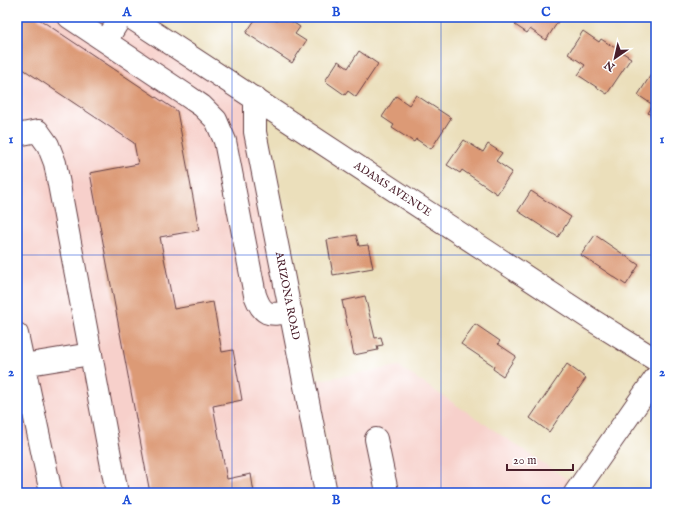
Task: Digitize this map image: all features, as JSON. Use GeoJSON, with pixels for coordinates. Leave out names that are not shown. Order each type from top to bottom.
{"type":"FeatureCollection","features":[{"type":"Feature","properties":{"kind":"street"},"geometry":{"type":"LineString","coordinates":[[69,17],[202,106],[216,120],[224,141],[255,295],[263,310],[267,313],[273,314],[291,312]]}},
{"type":"Feature","properties":{"kind":"street"},"geometry":{"type":"LineString","coordinates":[[106,41],[121,17]]}},
{"type":"Feature","properties":{"kind":"street","name":"ADAMS AVENUE"},"geometry":{"type":"LineString","coordinates":[[130,17],[585,316],[656,360]]}},
{"type":"Feature","properties":{"kind":"street","name":"ARIZONA ROAD"},"geometry":{"type":"LineString","coordinates":[[255,98],[255,132],[326,493]]}},
{"type":"Feature","properties":{"kind":"street"},"geometry":{"type":"LineString","coordinates":[[17,135],[38,131],[48,145],[55,163],[117,493]]}},
{"type":"Feature","properties":{"kind":"street"},"geometry":{"type":"LineString","coordinates":[[247,254],[278,248]]}},
{"type":"Feature","properties":{"kind":"street"},"geometry":{"type":"LineString","coordinates":[[17,334],[20,366],[51,493]]}},
{"type":"Feature","properties":{"kind":"street"},"geometry":{"type":"LineString","coordinates":[[20,366],[91,354]]}},
{"type":"Feature","properties":{"kind":"street"},"geometry":{"type":"LineString","coordinates":[[575,493],[656,377]]}},
{"type":"Feature","properties":{"kind":"street"},"geometry":{"type":"LineString","coordinates":[[376,439],[387,493]]}},
{"type":"Feature","properties":{"kind":"shaded area"},"geometry":{"type":"Polygon","coordinates":[[[17,17],[130,17],[255,98],[326,493],[17,493],[17,17]]]}},
{"type":"Feature","properties":{"kind":"shaded area"},"geometry":{"type":"Polygon","coordinates":[[[398,366],[570,481],[562,493],[337,493],[315,381],[398,366]]]}},
{"type":"Feature","properties":{"kind":"building"},"geometry":{"type":"Polygon","coordinates":[[[17,17],[36,17],[177,111],[199,230],[160,237],[174,309],[213,302],[222,352],[233,350],[242,400],[213,406],[227,479],[251,474],[254,493],[150,493],[90,173],[138,164],[134,143],[17,65],[17,17]]]}},
{"type":"Feature","properties":{"kind":"building"},"geometry":{"type":"Polygon","coordinates":[[[257,17],[270,17],[277,21],[280,17],[285,17],[300,27],[295,34],[306,41],[292,63],[246,33],[257,17]]]}},
{"type":"Feature","properties":{"kind":"building"},"geometry":{"type":"Polygon","coordinates":[[[521,17],[561,17],[546,40],[530,29],[527,33],[515,25],[521,17]]]}},
{"type":"Feature","properties":{"kind":"building"},"geometry":{"type":"Polygon","coordinates":[[[583,31],[599,42],[601,39],[631,58],[607,94],[578,75],[585,65],[568,54],[583,31]]]}},
{"type":"Feature","properties":{"kind":"building"},"geometry":{"type":"Polygon","coordinates":[[[359,51],[378,64],[356,97],[348,91],[345,95],[325,81],[338,61],[348,68],[359,51]]]}},
{"type":"Feature","properties":{"kind":"building"},"geometry":{"type":"Polygon","coordinates":[[[652,73],[656,75],[656,119],[648,113],[653,105],[638,95],[652,73]]]}},
{"type":"Feature","properties":{"kind":"building"},"geometry":{"type":"Polygon","coordinates":[[[416,95],[451,118],[431,149],[416,139],[414,142],[392,128],[394,125],[382,117],[396,96],[409,105],[416,95]]]}},
{"type":"Feature","properties":{"kind":"building"},"geometry":{"type":"Polygon","coordinates":[[[464,140],[483,152],[488,144],[502,153],[496,161],[512,172],[497,194],[462,170],[460,173],[447,165],[464,140]]]}},
{"type":"Feature","properties":{"kind":"building"},"geometry":{"type":"Polygon","coordinates":[[[531,191],[571,217],[558,237],[518,211],[531,191]]]}},
{"type":"Feature","properties":{"kind":"building"},"geometry":{"type":"Polygon","coordinates":[[[356,235],[359,246],[368,245],[373,268],[333,275],[327,240],[356,235]]]}},
{"type":"Feature","properties":{"kind":"building"},"geometry":{"type":"Polygon","coordinates":[[[595,235],[639,265],[626,285],[581,255],[595,235]]]}},
{"type":"Feature","properties":{"kind":"building"},"geometry":{"type":"Polygon","coordinates":[[[365,296],[375,338],[381,337],[383,345],[377,346],[378,350],[354,355],[342,301],[365,296]]]}},
{"type":"Feature","properties":{"kind":"building"},"geometry":{"type":"Polygon","coordinates":[[[475,324],[500,341],[498,344],[516,356],[503,376],[493,369],[494,366],[461,344],[475,324]]]}},
{"type":"Feature","properties":{"kind":"building"},"geometry":{"type":"Polygon","coordinates":[[[567,364],[586,378],[549,432],[530,418],[567,364]]]}}]}
